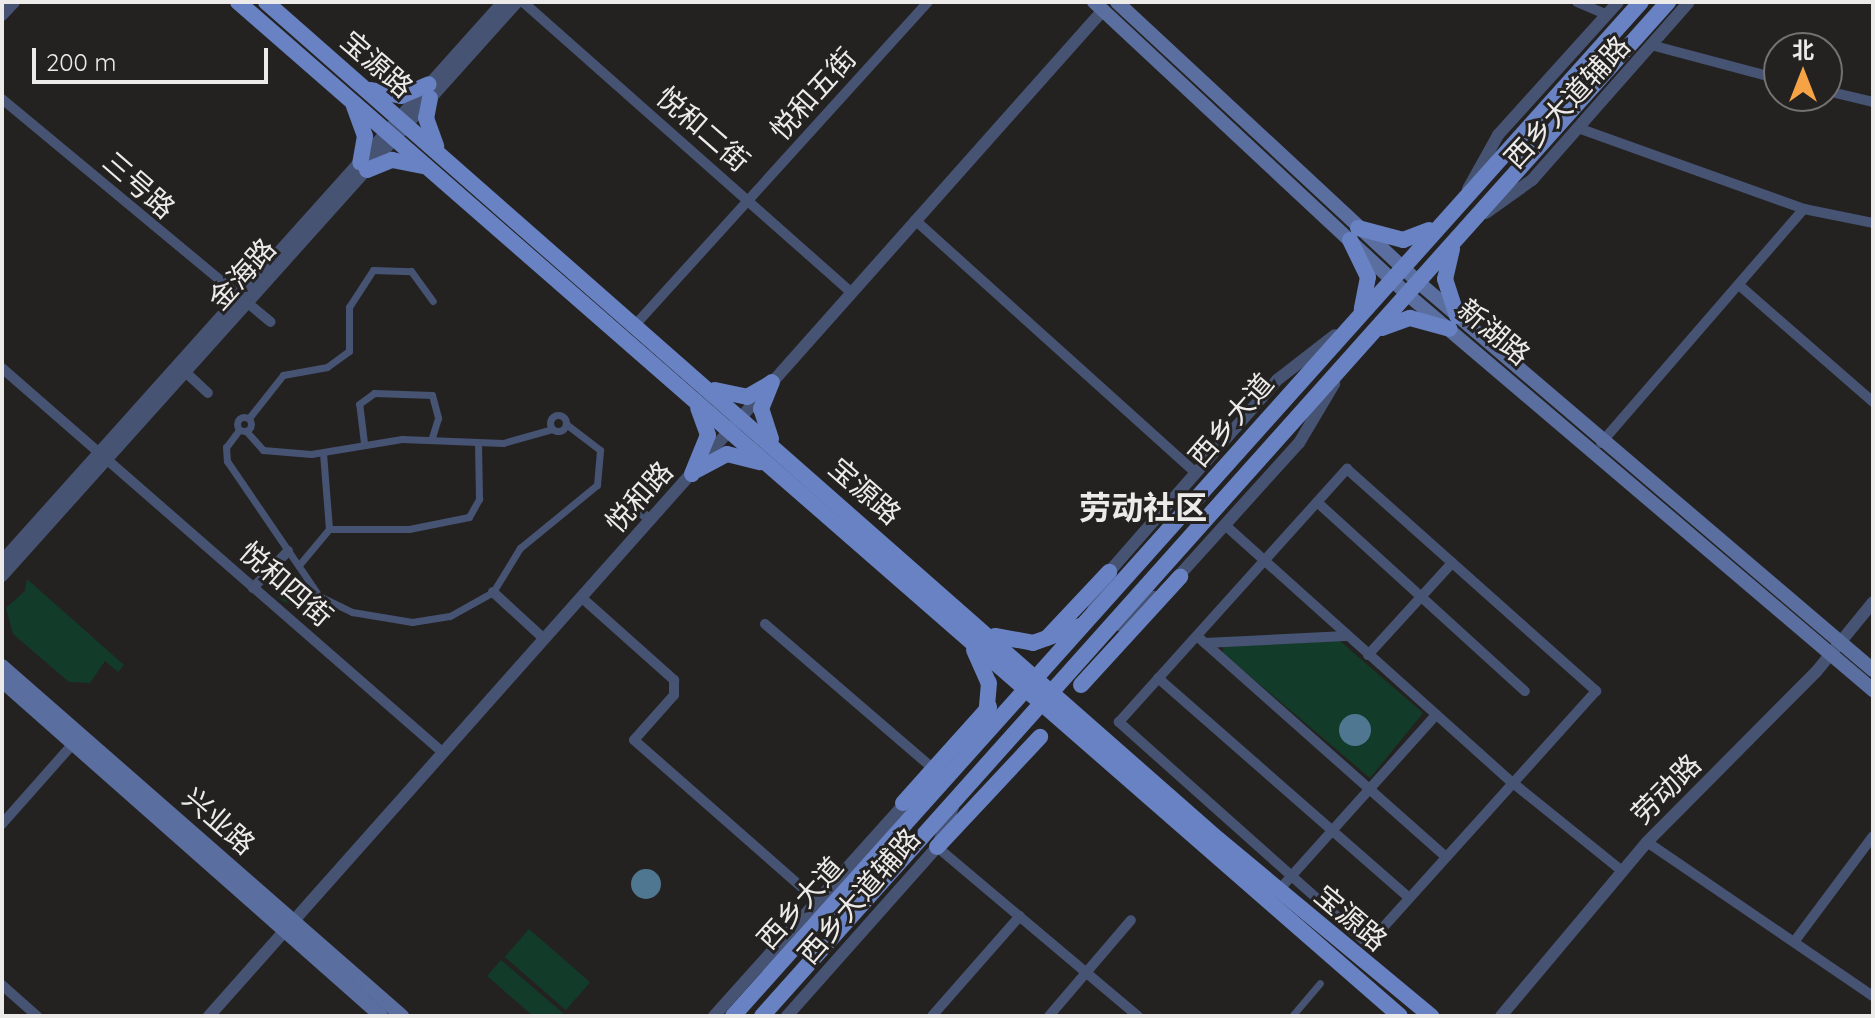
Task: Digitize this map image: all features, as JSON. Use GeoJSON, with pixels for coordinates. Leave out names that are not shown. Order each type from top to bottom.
{"type":"FeatureCollection","features":[{"type":"Feature","properties":{"kind":"main road","name":"宝源路"},"geometry":{"type":"LineString","coordinates":[[238,2],[730,432],[969,629],[1037,677],[1086,721],[1107,751],[1400,1016]]}},
{"type":"Feature","properties":{"kind":"main road","name":"宝源路"},"geometry":{"type":"LineString","coordinates":[[266,2],[791,461],[969,629],[1026,690],[1084,742],[1107,751],[1431,1016]]}},
{"type":"Feature","properties":{"kind":"main road","name":"西乡大道"},"geometry":{"type":"LineString","coordinates":[[733,1016],[940,774],[972,750],[1641,2]]}},
{"type":"Feature","properties":{"kind":"main road","name":"西乡大道"},"geometry":{"type":"LineString","coordinates":[[762,1016],[1107,634],[1668,2]]}},
{"type":"Feature","properties":{"kind":"main road","name":"新湖路"},"geometry":{"type":"LineString","coordinates":[[1098,6],[1413,288],[1837,649],[1873,690]]}},
{"type":"Feature","properties":{"kind":"main road","name":"新湖路"},"geometry":{"type":"LineString","coordinates":[[1125,6],[1354,234]]}},
{"type":"Feature","properties":{"kind":"main road"},"geometry":{"type":"LineString","coordinates":[[363,87],[401,96],[430,91],[428,128],[444,157]]}},
{"type":"Feature","properties":{"kind":"main road"},"geometry":{"type":"LineString","coordinates":[[348,98],[363,126],[364,166],[399,160],[438,176]]}},
{"type":"Feature","properties":{"kind":"main road"},"geometry":{"type":"LineString","coordinates":[[1357,317],[1368,277],[1354,234],[1403,240],[1441,223]]}},
{"type":"Feature","properties":{"kind":"main road"},"geometry":{"type":"LineString","coordinates":[[1371,335],[1410,318],[1454,323],[1445,275],[1465,229]]}},
{"type":"Feature","properties":{"kind":"main road"},"geometry":{"type":"LineString","coordinates":[[703,383],[738,397],[772,382]]}},
{"type":"Feature","properties":{"kind":"main road"},"geometry":{"type":"LineString","coordinates":[[772,382],[762,420],[791,461]]}},
{"type":"Feature","properties":{"kind":"main road"},"geometry":{"type":"LineString","coordinates":[[684,392],[708,435],[692,474]]}},
{"type":"Feature","properties":{"kind":"main road"},"geometry":{"type":"LineString","coordinates":[[692,474],[727,454],[775,470]]}},
{"type":"Feature","properties":{"kind":"main road"},"geometry":{"type":"LineString","coordinates":[[1046,640],[1109,572]]}},
{"type":"Feature","properties":{"kind":"main road"},"geometry":{"type":"LineString","coordinates":[[1081,685],[1180,577]]}},
{"type":"Feature","properties":{"kind":"main road"},"geometry":{"type":"LineString","coordinates":[[969,629],[1005,640],[1046,640],[1088,621]]}},
{"type":"Feature","properties":{"kind":"main road"},"geometry":{"type":"LineString","coordinates":[[969,629],[985,670],[989,707],[972,750]]}},
{"type":"Feature","properties":{"kind":"main road"},"geometry":{"type":"LineString","coordinates":[[1086,721],[1081,685],[1107,634]]}},
{"type":"Feature","properties":{"kind":"main road","name":"新湖路"},"geometry":{"type":"LineString","coordinates":[[1837,649],[1873,670]]}},
{"type":"Feature","properties":{"kind":"main road","name":"兴业路"},"geometry":{"type":"LineString","coordinates":[[2,666],[289,926],[381,1016]]}},
{"type":"Feature","properties":{"kind":"main road","name":"兴业路"},"geometry":{"type":"LineString","coordinates":[[2,681],[72,745],[402,1016]]}},
{"type":"Feature","properties":{"kind":"main road"},"geometry":{"type":"LineString","coordinates":[[903,803],[940,774],[989,707]]}},
{"type":"Feature","properties":{"kind":"main road"},"geometry":{"type":"LineString","coordinates":[[937,847],[1040,737]]}},
{"type":"Feature","properties":{"kind":"main road"},"geometry":{"type":"LineString","coordinates":[[992,761],[1040,737],[1084,742]]}},
{"type":"Feature","properties":{"kind":"street"},"geometry":{"type":"LineString","coordinates":[[2,15],[14,2]]}},
{"type":"Feature","properties":{"kind":"street","name":"金海路"},"geometry":{"type":"LineString","coordinates":[[430,91],[503,2]]}},
{"type":"Feature","properties":{"kind":"street","name":"金海路"},"geometry":{"type":"LineString","coordinates":[[2,576],[103,457],[403,121],[517,2]]}},
{"type":"Feature","properties":{"kind":"street","name":"悦和二街"},"geometry":{"type":"LineString","coordinates":[[523,2],[851,292]]}},
{"type":"Feature","properties":{"kind":"street","name":"悦和五街"},"geometry":{"type":"LineString","coordinates":[[636,324],[928,2]]}},
{"type":"Feature","properties":{"kind":"street"},"geometry":{"type":"LineString","coordinates":[[1577,2],[1607,15]]}},
{"type":"Feature","properties":{"kind":"street","name":"西乡大道辅路"},"geometry":{"type":"LineString","coordinates":[[1460,202],[1498,135],[1618,2]]}},
{"type":"Feature","properties":{"kind":"street","name":"西乡大道辅路"},"geometry":{"type":"LineString","coordinates":[[1465,229],[1532,180],[1689,2]]}},
{"type":"Feature","properties":{"kind":"street","name":"悦和路"},"geometry":{"type":"LineString","coordinates":[[209,1016],[441,751],[730,432],[1098,6]]}},
{"type":"Feature","properties":{"kind":"street"},"geometry":{"type":"LineString","coordinates":[[1651,45],[1763,75]]}},
{"type":"Feature","properties":{"kind":"street"},"geometry":{"type":"LineString","coordinates":[[1843,95],[1873,102]]}},
{"type":"Feature","properties":{"kind":"street","name":"三号路"},"geometry":{"type":"LineString","coordinates":[[2,99],[240,304],[271,322]]}},
{"type":"Feature","properties":{"kind":"street"},"geometry":{"type":"LineString","coordinates":[[1578,128],[1804,209],[1873,223]]}},
{"type":"Feature","properties":{"kind":"street"},"geometry":{"type":"LineString","coordinates":[[1599,446],[1804,209]]}},
{"type":"Feature","properties":{"kind":"street"},"geometry":{"type":"LineString","coordinates":[[915,220],[1196,473]]}},
{"type":"Feature","properties":{"kind":"street"},"geometry":{"type":"LineString","coordinates":[[433,301],[411,271],[373,270],[349,307],[349,351],[327,367],[283,375],[249,418],[243,431],[226,447],[227,461],[325,602],[388,619],[431,621],[493,592],[520,548],[601,477],[595,442],[556,415],[552,429]]}},
{"type":"Feature","properties":{"kind":"street"},"geometry":{"type":"LineString","coordinates":[[1739,285],[1873,402]]}},
{"type":"Feature","properties":{"kind":"street"},"geometry":{"type":"LineString","coordinates":[[1088,621],[1109,572],[1277,380],[1357,317]]}},
{"type":"Feature","properties":{"kind":"street"},"geometry":{"type":"LineString","coordinates":[[1107,634],[1180,577],[1299,443],[1346,363]]}},
{"type":"Feature","properties":{"kind":"street","name":"悦和四街"},"geometry":{"type":"LineString","coordinates":[[2,368],[441,751]]}},
{"type":"Feature","properties":{"kind":"street"},"geometry":{"type":"LineString","coordinates":[[182,370],[208,393]]}},
{"type":"Feature","properties":{"kind":"street"},"geometry":{"type":"LineString","coordinates":[[364,443],[359,404],[374,393],[432,395],[438,418],[432,438]]}},
{"type":"Feature","properties":{"kind":"street"},"geometry":{"type":"LineString","coordinates":[[249,418],[237,421],[263,450],[323,453],[364,443],[432,438],[478,444],[566,424]]}},
{"type":"Feature","properties":{"kind":"street"},"geometry":{"type":"LineString","coordinates":[[329,529],[409,529],[469,517],[479,499],[478,444]]}},
{"type":"Feature","properties":{"kind":"street"},"geometry":{"type":"LineString","coordinates":[[299,565],[329,529],[323,453]]}},
{"type":"Feature","properties":{"kind":"street","name":"金海路"},"geometry":{"type":"LineString","coordinates":[[2,561],[103,457]]}},
{"type":"Feature","properties":{"kind":"street"},"geometry":{"type":"LineString","coordinates":[[1347,469],[1596,691],[1368,944],[1119,722],[1158,678],[1201,639],[1263,562],[1317,502],[1347,469]]}},
{"type":"Feature","properties":{"kind":"street"},"geometry":{"type":"LineString","coordinates":[[1317,502],[1525,691]]}},
{"type":"Feature","properties":{"kind":"street"},"geometry":{"type":"LineString","coordinates":[[632,504],[650,520]]}},
{"type":"Feature","properties":{"kind":"street"},"geometry":{"type":"LineString","coordinates":[[1225,525],[1513,783],[1622,871]]}},
{"type":"Feature","properties":{"kind":"street"},"geometry":{"type":"LineString","coordinates":[[253,588],[288,551]]}},
{"type":"Feature","properties":{"kind":"street"},"geometry":{"type":"LineString","coordinates":[[1368,655],[1452,563]]}},
{"type":"Feature","properties":{"kind":"street"},"geometry":{"type":"LineString","coordinates":[[493,592],[543,638]]}},
{"type":"Feature","properties":{"kind":"street"},"geometry":{"type":"LineString","coordinates":[[581,597],[674,680],[674,695],[634,740],[816,900]]}},
{"type":"Feature","properties":{"kind":"street","name":"劳动路"},"geometry":{"type":"LineString","coordinates":[[1501,1016],[1647,842],[1837,649],[1873,602]]}},
{"type":"Feature","properties":{"kind":"street"},"geometry":{"type":"LineString","coordinates":[[765,624],[940,774]]}},
{"type":"Feature","properties":{"kind":"street"},"geometry":{"type":"LineString","coordinates":[[1201,639],[1346,636]]}},
{"type":"Feature","properties":{"kind":"street"},"geometry":{"type":"LineString","coordinates":[[1201,639],[1446,857]]}},
{"type":"Feature","properties":{"kind":"street"},"geometry":{"type":"LineString","coordinates":[[1158,678],[1409,898]]}},
{"type":"Feature","properties":{"kind":"street"},"geometry":{"type":"LineString","coordinates":[[1278,891],[1436,715]]}},
{"type":"Feature","properties":{"kind":"street"},"geometry":{"type":"LineString","coordinates":[[2,824],[72,745]]}},
{"type":"Feature","properties":{"kind":"street","name":"西乡大道辅路"},"geometry":{"type":"LineString","coordinates":[[787,1016],[937,847],[956,801]]}},
{"type":"Feature","properties":{"kind":"street","name":"西乡大道辅路"},"geometry":{"type":"LineString","coordinates":[[714,1016],[903,803]]}},
{"type":"Feature","properties":{"kind":"street"},"geometry":{"type":"LineString","coordinates":[[1794,942],[1873,836]]}},
{"type":"Feature","properties":{"kind":"street"},"geometry":{"type":"LineString","coordinates":[[1647,842],[1873,996]]}},
{"type":"Feature","properties":{"kind":"street"},"geometry":{"type":"LineString","coordinates":[[937,847],[1138,1016]]}},
{"type":"Feature","properties":{"kind":"street"},"geometry":{"type":"LineString","coordinates":[[936,1015],[1020,916]]}},
{"type":"Feature","properties":{"kind":"street"},"geometry":{"type":"LineString","coordinates":[[1049,1016],[1131,920]]}},
{"type":"Feature","properties":{"kind":"street"},"geometry":{"type":"LineString","coordinates":[[1292,1016],[1320,983]]}},
{"type":"Feature","properties":{"kind":"street"},"geometry":{"type":"LineString","coordinates":[[2,985],[37,1016]]}},
{"type":"Feature","properties":{"kind":"green space"},"geometry":{"type":"Polygon","coordinates":[[[290,573],[301,577],[305,588],[301,599],[290,603],[279,599],[275,588],[279,577],[290,573]]]}},
{"type":"Feature","properties":{"kind":"green space"},"geometry":{"type":"Polygon","coordinates":[[[27,579],[124,665],[118,672],[105,661],[90,683],[69,682],[13,634],[6,608],[25,591],[27,579]]]}},
{"type":"Feature","properties":{"kind":"green space"},"geometry":{"type":"Polygon","coordinates":[[[1340,641],[1423,713],[1370,778],[1223,653],[1223,647],[1340,641]]]}},
{"type":"Feature","properties":{"kind":"green space"},"geometry":{"type":"Polygon","coordinates":[[[529,929],[590,982],[566,1010],[505,957],[529,929]]]}},
{"type":"Feature","properties":{"kind":"green space"},"geometry":{"type":"Polygon","coordinates":[[[501,960],[563,1013],[560,1016],[533,1016],[487,976],[501,960]]]}},
{"type":"Feature","properties":{"kind":"water"},"geometry":{"type":"Polygon","coordinates":[[[1355,714],[1366,719],[1371,730],[1366,741],[1355,746],[1344,741],[1339,730],[1344,719],[1355,714]]]}},
{"type":"Feature","properties":{"kind":"water"},"geometry":{"type":"Polygon","coordinates":[[[646,869],[652,870],[660,878],[660,890],[652,898],[646,899],[640,898],[632,890],[631,884],[632,878],[640,870],[646,869]]]}},
{"type":"Feature","properties":{"kind":"district","name":"劳动社区"},"geometry":{"type":"Point","coordinates":[1143,507]}}]}
